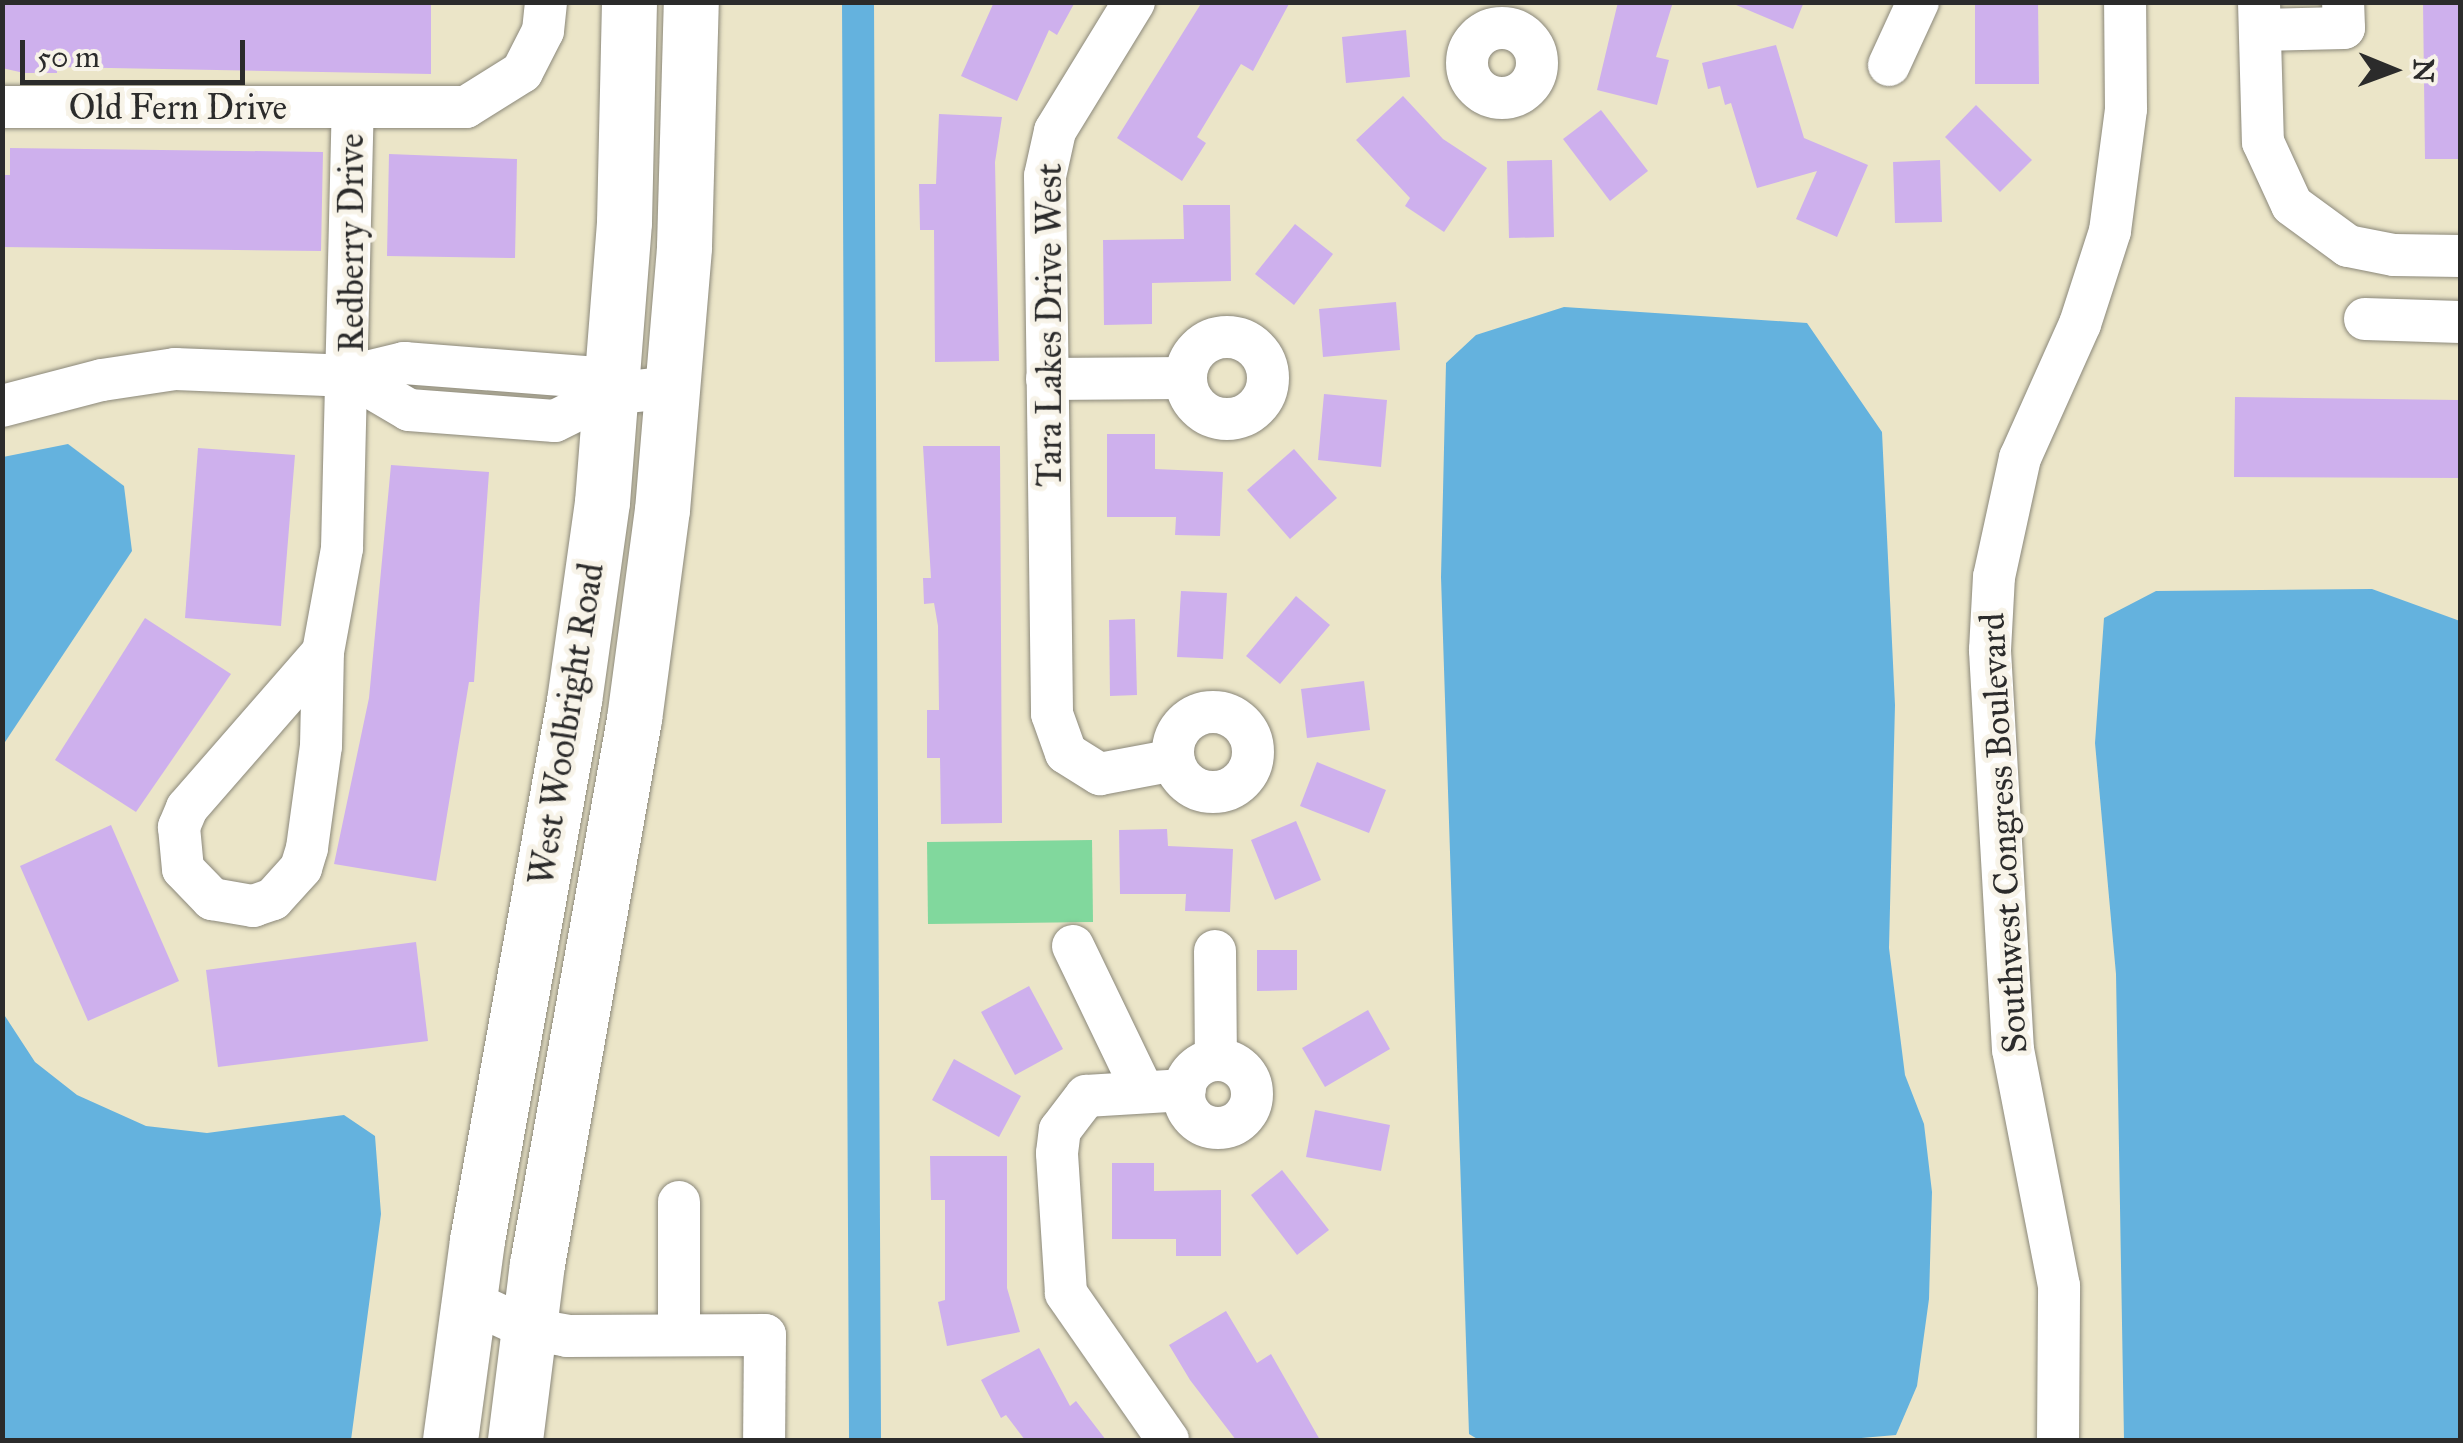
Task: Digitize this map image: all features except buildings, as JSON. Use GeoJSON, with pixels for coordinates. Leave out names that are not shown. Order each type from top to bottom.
{"type":"FeatureCollection","features":[{"type":"Feature","properties":{"kind":"main road","name":"West Woolbright Road"},"geometry":{"type":"LineString","coordinates":[[450,1440],[469,1302],[576,682],[610,394],[624,222],[629,2]]}},
{"type":"Feature","properties":{"kind":"main road","name":"West Woolbright Road"},"geometry":{"type":"LineString","coordinates":[[515,1440],[529,1329],[634,719],[674,387],[692,2]]}},
{"type":"Feature","properties":{"kind":"street","name":"Old Fern Drive"},"geometry":{"type":"LineString","coordinates":[[2,107],[442,110],[486,100],[522,72],[535,53],[546,2]]}},
{"type":"Feature","properties":{"kind":"street","name":"Tara Lakes Drive West"},"geometry":{"type":"LineString","coordinates":[[1134,2],[1065,111],[1048,153],[1052,714],[1066,752],[1100,774],[1174,760]]}},
{"type":"Feature","properties":{"kind":"street"},"geometry":{"type":"LineString","coordinates":[[1889,65],[1918,2]]}},
{"type":"Feature","properties":{"kind":"street","name":"Southwest Congress Boulevard"},"geometry":{"type":"LineString","coordinates":[[2058,1440],[2059,1286],[2012,1050],[1990,650],[1994,577],[2020,458],[2080,324],[2110,230],[2125,126],[2125,2]]}},
{"type":"Feature","properties":{"kind":"street"},"geometry":{"type":"LineString","coordinates":[[2344,2],[2344,28],[2260,16],[2263,142],[2292,206],[2348,246],[2394,255],[2460,256]]}},
{"type":"Feature","properties":{"kind":"street","name":"Redberry Drive"},"geometry":{"type":"LineString","coordinates":[[323,652],[186,808],[179,828],[184,869],[212,899],[253,906],[281,892],[302,868],[321,746],[323,652],[342,548],[351,376],[352,110]]}},
{"type":"Feature","properties":{"kind":"street"},"geometry":{"type":"LineString","coordinates":[[2365,320],[2460,322]]}},
{"type":"Feature","properties":{"kind":"street"},"geometry":{"type":"LineString","coordinates":[[2,406],[102,380],[175,370],[351,376],[409,410],[555,420],[610,394],[674,387]]}},
{"type":"Feature","properties":{"kind":"street"},"geometry":{"type":"LineString","coordinates":[[1048,379],[1186,378]]}},
{"type":"Feature","properties":{"kind":"street"},"geometry":{"type":"LineString","coordinates":[[1074,946],[1142,1088]]}},
{"type":"Feature","properties":{"kind":"street"},"geometry":{"type":"LineString","coordinates":[[1215,951],[1216,1060]]}},
{"type":"Feature","properties":{"kind":"street"},"geometry":{"type":"LineString","coordinates":[[1216,1060],[1239,1067],[1252,1087],[1241,1119],[1208,1127],[1190,1112],[1185,1090],[1195,1070],[1216,1060]]}},
{"type":"Feature","properties":{"kind":"street"},"geometry":{"type":"LineString","coordinates":[[1168,1440],[1076,1316],[1058,1245],[1060,1130],[1086,1096],[1142,1088],[1185,1090]]}},
{"type":"Feature","properties":{"kind":"street"},"geometry":{"type":"LineString","coordinates":[[679,1202],[680,1334]]}},
{"type":"Feature","properties":{"kind":"street"},"geometry":{"type":"LineString","coordinates":[[469,1302],[529,1329],[566,1336],[765,1335],[764,1440]]}},
{"type":"Feature","properties":{"kind":"green space"},"geometry":{"type":"Polygon","coordinates":[[[1092,840],[1093,922],[928,924],[927,842],[1092,840]]]}},
{"type":"Feature","properties":{"kind":"water"},"geometry":{"type":"Polygon","coordinates":[[[1564,307],[1807,323],[1882,432],[1895,705],[1889,948],[1905,1075],[1924,1124],[1932,1192],[1929,1299],[1917,1386],[1896,1435],[1838,1440],[1479,1440],[1469,1434],[1441,577],[1446,363],[1476,335],[1564,307]]]}},
{"type":"Feature","properties":{"kind":"water"},"geometry":{"type":"Polygon","coordinates":[[[68,444],[124,486],[132,551],[3,745],[3,457],[68,444]]]}},
{"type":"Feature","properties":{"kind":"water"},"geometry":{"type":"Polygon","coordinates":[[[2372,589],[2460,621],[2460,1440],[2124,1440],[2116,974],[2095,743],[2104,618],[2156,591],[2372,589]]]}},
{"type":"Feature","properties":{"kind":"water"},"geometry":{"type":"Polygon","coordinates":[[[3,1013],[35,1062],[77,1095],[146,1126],[207,1133],[344,1115],[375,1136],[381,1214],[351,1440],[3,1440],[3,1013]]]}},
{"type":"Feature","properties":{"kind":"waterway"},"geometry":{"type":"LineString","coordinates":[[858,2],[865,1440]]}}]}
